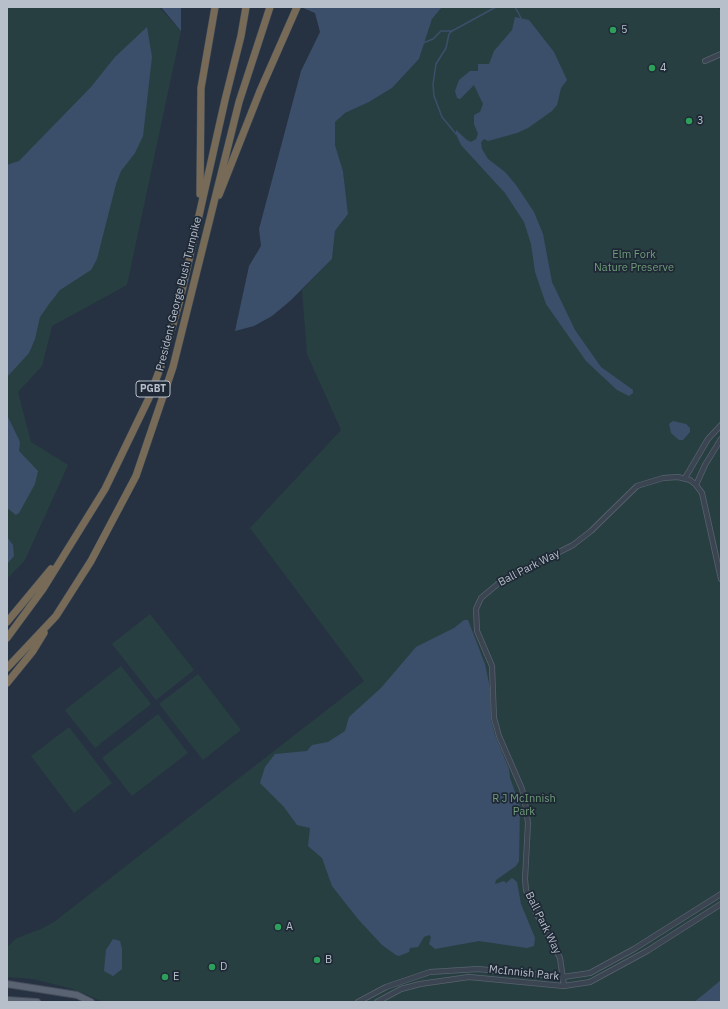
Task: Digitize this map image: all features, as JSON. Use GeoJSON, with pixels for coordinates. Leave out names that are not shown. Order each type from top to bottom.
{"type":"FeatureCollection","features":[{"type":"Feature","properties":{"kind":"highway"},"geometry":{"type":"LineString","coordinates":[[198,216],[202,175],[201,88],[215,7]]}},
{"type":"Feature","properties":{"kind":"highway","name":"President George Bush Turnpike"},"geometry":{"type":"LineString","coordinates":[[7,638],[43,589],[105,489],[150,398],[173,327],[241,36],[246,7]]}},
{"type":"Feature","properties":{"kind":"highway"},"geometry":{"type":"LineString","coordinates":[[209,221],[260,91],[297,7]]}},
{"type":"Feature","properties":{"kind":"highway","name":"President George Bush Turnpike"},"geometry":{"type":"LineString","coordinates":[[7,668],[56,616],[91,561],[136,476],[173,366],[239,102],[269,8]]}},
{"type":"Feature","properties":{"kind":"highway"},"geometry":{"type":"LineString","coordinates":[[7,622],[69,547]]}},
{"type":"Feature","properties":{"kind":"highway"},"geometry":{"type":"LineString","coordinates":[[7,683],[33,651],[56,616]]}},
{"type":"Feature","properties":{"kind":"main road"},"geometry":{"type":"LineString","coordinates":[[7,984],[76,995],[91,1002]]}},
{"type":"Feature","properties":{"kind":"main road"},"geometry":{"type":"LineString","coordinates":[[7,1000],[37,1002]]}},
{"type":"Feature","properties":{"kind":"street"},"geometry":{"type":"LineString","coordinates":[[705,61],[721,54]]}},
{"type":"Feature","properties":{"kind":"street"},"geometry":{"type":"LineString","coordinates":[[685,478],[708,439],[721,425]]}},
{"type":"Feature","properties":{"kind":"street"},"geometry":{"type":"LineString","coordinates":[[721,439],[705,465],[696,484],[704,502],[721,579]]}},
{"type":"Feature","properties":{"kind":"street","name":"Ball Park Way"},"geometry":{"type":"LineString","coordinates":[[564,986],[560,958],[533,907],[526,890],[525,879],[528,823],[526,808],[522,789],[499,736],[494,718],[492,666],[477,631],[476,609],[482,598],[500,582],[573,545],[591,531],[637,486],[663,478],[685,478],[696,484]]}},
{"type":"Feature","properties":{"kind":"street","name":"McInnish Park"},"geometry":{"type":"LineString","coordinates":[[358,1002],[386,987],[430,972],[478,969],[563,977],[590,973],[606,966],[721,894]]}},
{"type":"Feature","properties":{"kind":"street","name":"McInnish Park"},"geometry":{"type":"LineString","coordinates":[[377,1002],[401,989],[420,984],[469,977],[564,986],[590,982],[721,904]]}},
{"type":"Feature","properties":{"kind":"green space"},"geometry":{"type":"Polygon","coordinates":[[[7,7],[159,7],[181,31],[127,285],[52,326],[42,366],[18,392],[31,442],[68,465],[25,560],[7,579],[7,7]]]}},
{"type":"Feature","properties":{"kind":"green space"},"geometry":{"type":"Polygon","coordinates":[[[442,7],[717,7],[721,11],[721,1002],[104,1002],[73,989],[33,979],[7,977],[7,947],[17,938],[41,929],[54,922],[364,681],[250,528],[341,430],[307,354],[302,290],[332,259],[335,231],[348,214],[343,171],[335,145],[335,122],[345,113],[369,102],[392,88],[419,59],[432,19],[442,7]]]}},
{"type":"Feature","properties":{"kind":"green space"},"geometry":{"type":"Polygon","coordinates":[[[150,614],[194,670],[156,700],[112,644],[150,614]]]}},
{"type":"Feature","properties":{"kind":"green space"},"geometry":{"type":"Polygon","coordinates":[[[121,666],[151,704],[95,748],[65,710],[121,666]]]}},
{"type":"Feature","properties":{"kind":"green space"},"geometry":{"type":"Polygon","coordinates":[[[198,674],[241,730],[203,760],[159,704],[198,674]]]}},
{"type":"Feature","properties":{"kind":"green space"},"geometry":{"type":"Polygon","coordinates":[[[158,714],[188,753],[132,796],[102,758],[158,714]]]}},
{"type":"Feature","properties":{"kind":"green space"},"geometry":{"type":"Polygon","coordinates":[[[69,727],[112,783],[74,813],[31,756],[69,727]]]}},
{"type":"Feature","properties":{"kind":"water"},"geometry":{"type":"Polygon","coordinates":[[[161,7],[181,7],[181,31],[161,7]]]}},
{"type":"Feature","properties":{"kind":"water"},"geometry":{"type":"Polygon","coordinates":[[[301,7],[442,7],[432,19],[419,59],[392,88],[369,102],[345,113],[335,122],[335,145],[343,171],[348,214],[335,231],[332,259],[290,301],[272,316],[254,326],[235,331],[249,266],[261,246],[259,229],[301,71],[320,32],[315,13],[301,7]]]}},
{"type":"Feature","properties":{"kind":"water"},"geometry":{"type":"Polygon","coordinates":[[[515,17],[529,20],[554,52],[567,80],[561,88],[557,105],[552,111],[528,128],[517,133],[488,141],[484,139],[481,142],[482,149],[488,159],[505,172],[516,185],[534,212],[543,234],[552,282],[575,330],[601,367],[633,390],[633,393],[629,396],[617,390],[586,361],[546,304],[535,272],[531,244],[524,222],[505,193],[461,145],[456,134],[456,130],[471,142],[476,139],[478,134],[474,124],[474,115],[480,112],[483,104],[474,85],[460,99],[457,98],[455,91],[459,80],[470,71],[478,71],[478,64],[489,64],[494,51],[512,30],[515,17]]]}},
{"type":"Feature","properties":{"kind":"water"},"geometry":{"type":"Polygon","coordinates":[[[147,27],[152,57],[143,136],[135,153],[121,171],[116,184],[97,259],[91,270],[60,290],[49,304],[40,317],[35,339],[29,353],[7,377],[7,165],[19,161],[91,87],[115,57],[147,27]]]}},
{"type":"Feature","properties":{"kind":"water"},"geometry":{"type":"Polygon","coordinates":[[[7,415],[20,442],[19,451],[38,471],[35,484],[19,513],[16,515],[7,508],[7,415]]]}},
{"type":"Feature","properties":{"kind":"water"},"geometry":{"type":"Polygon","coordinates":[[[673,421],[686,424],[690,428],[690,432],[683,440],[679,440],[671,433],[669,424],[673,421]]]}},
{"type":"Feature","properties":{"kind":"water"},"geometry":{"type":"Polygon","coordinates":[[[7,537],[13,545],[14,556],[7,564],[7,537]]]}},
{"type":"Feature","properties":{"kind":"water"},"geometry":{"type":"Polygon","coordinates":[[[464,620],[468,620],[485,664],[490,688],[491,720],[495,735],[509,769],[510,778],[520,806],[519,861],[516,866],[496,880],[495,884],[504,881],[506,883],[512,878],[517,882],[521,904],[535,938],[534,946],[527,948],[479,941],[435,949],[429,944],[431,937],[429,935],[424,937],[418,947],[410,948],[409,952],[399,956],[382,945],[358,919],[332,886],[322,858],[308,846],[310,828],[297,825],[284,807],[260,783],[265,767],[275,754],[307,751],[312,745],[328,742],[345,731],[349,717],[381,688],[416,647],[454,628],[464,620]]]}},
{"type":"Feature","properties":{"kind":"water"},"geometry":{"type":"Polygon","coordinates":[[[113,939],[120,941],[122,949],[122,969],[113,976],[104,971],[106,950],[113,939]]]}},
{"type":"Feature","properties":{"kind":"water"},"geometry":{"type":"Polygon","coordinates":[[[721,980],[721,1002],[694,1002],[703,995],[721,980]]]}},
{"type":"Feature","properties":{"kind":"waterway"},"geometry":{"type":"LineString","coordinates":[[423,43],[433,39],[441,31],[452,31],[496,7]]}},
{"type":"Feature","properties":{"kind":"waterway"},"geometry":{"type":"LineString","coordinates":[[515,7],[521,18]]}},
{"type":"Feature","properties":{"kind":"waterway"},"geometry":{"type":"LineString","coordinates":[[452,31],[449,34],[446,48],[436,64],[433,84],[434,96],[442,117],[456,134]]}},
{"type":"Feature","properties":{"kind":"place","name":"5"},"geometry":{"type":"Point","coordinates":[613,30]}},
{"type":"Feature","properties":{"kind":"place","name":"4"},"geometry":{"type":"Point","coordinates":[652,68]}},
{"type":"Feature","properties":{"kind":"place","name":"3"},"geometry":{"type":"Point","coordinates":[689,121]}},
{"type":"Feature","properties":{"kind":"place","name":"A"},"geometry":{"type":"Point","coordinates":[278,927]}},
{"type":"Feature","properties":{"kind":"place","name":"B"},"geometry":{"type":"Point","coordinates":[317,960]}},
{"type":"Feature","properties":{"kind":"place","name":"D"},"geometry":{"type":"Point","coordinates":[212,967]}},
{"type":"Feature","properties":{"kind":"place","name":"E"},"geometry":{"type":"Point","coordinates":[165,977]}},
{"type":"Feature","properties":{"kind":"park label","name":"Elm Fork Nature Preserve"},"geometry":{"type":"Point","coordinates":[634,261]}},
{"type":"Feature","properties":{"kind":"park label","name":"R J McInnish Park"},"geometry":{"type":"Point","coordinates":[524,805]}}]}
